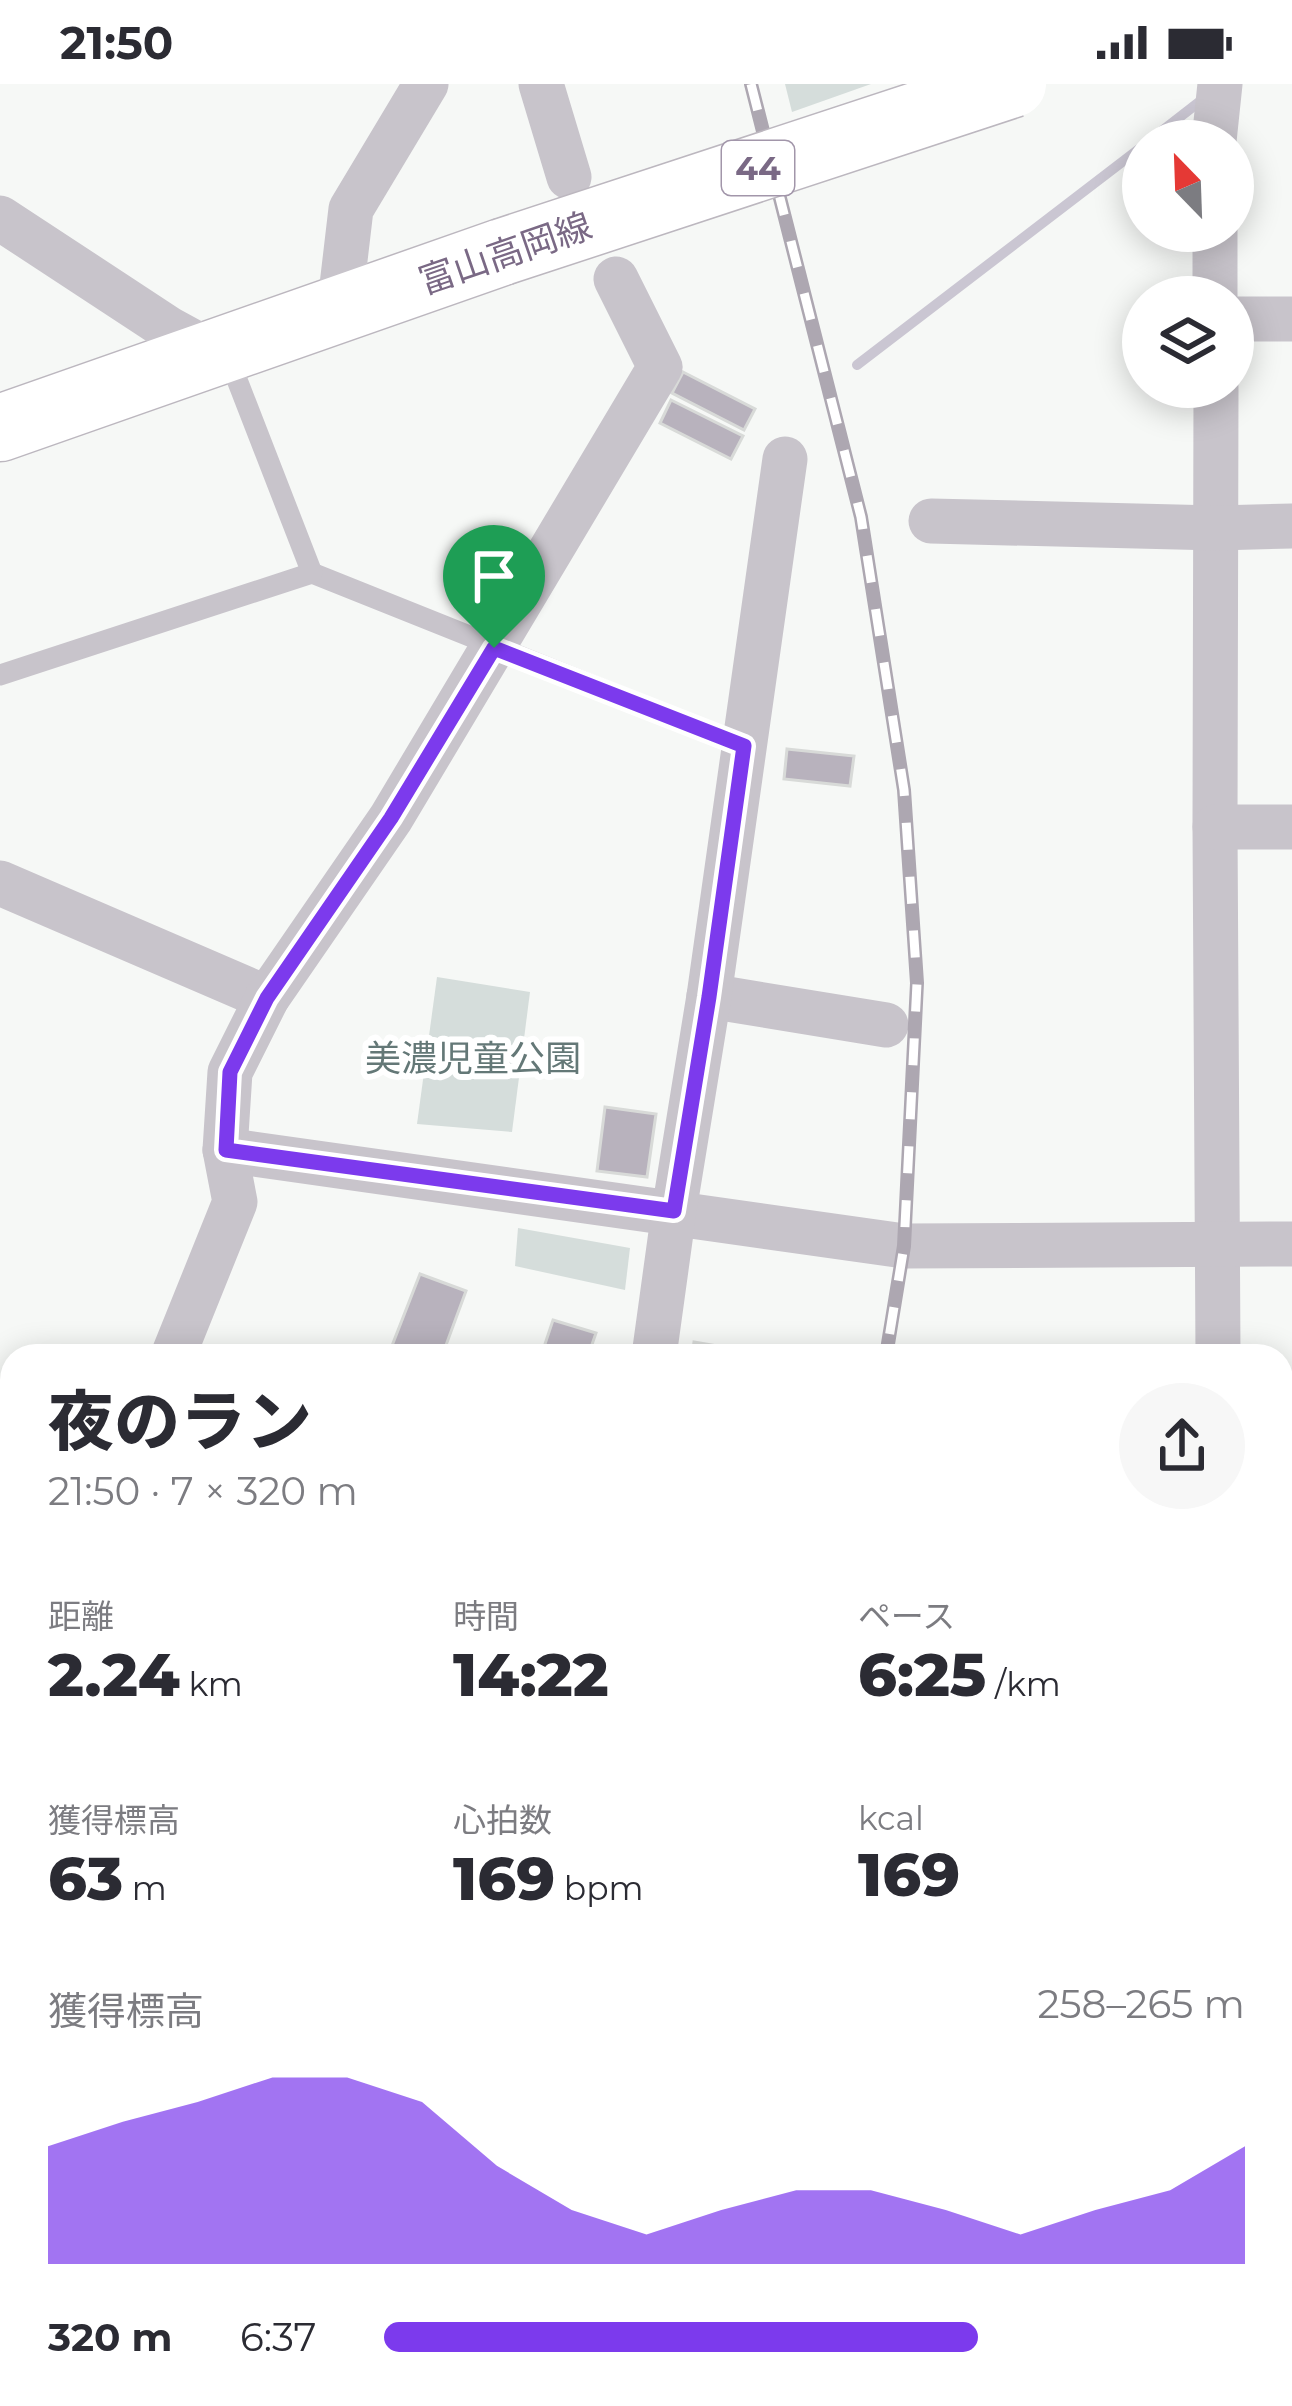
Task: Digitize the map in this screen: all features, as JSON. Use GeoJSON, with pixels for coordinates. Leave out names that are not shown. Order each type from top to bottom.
{"type":"FeatureCollection","features":[{"type":"Feature","properties":{"kind":"main road","name":"富山高岡線"},"geometry":{"type":"LineString","coordinates":[[0,428],[502,252],[1013,84]]}},
{"type":"Feature","properties":{"kind":"street"},"geometry":{"type":"LineString","coordinates":[[339,311],[351,209],[426,84]]}},
{"type":"Feature","properties":{"kind":"street"},"geometry":{"type":"LineString","coordinates":[[541,84],[569,177]]}},
{"type":"Feature","properties":{"kind":"street"},"geometry":{"type":"LineString","coordinates":[[1216,120],[1220,84]]}},
{"type":"Feature","properties":{"kind":"street"},"geometry":{"type":"LineString","coordinates":[[0,218],[169,328],[219,351]]}},
{"type":"Feature","properties":{"kind":"street"},"geometry":{"type":"LineString","coordinates":[[177,1344],[235,1202],[226,1150],[230,1072],[267,998],[391,818],[659,367],[616,279]]}},
{"type":"Feature","properties":{"kind":"street"},"geometry":{"type":"LineString","coordinates":[[1254,319],[1292,319]]}},
{"type":"Feature","properties":{"kind":"street"},"geometry":{"type":"LineString","coordinates":[[1216,408],[1218,1344]]}},
{"type":"Feature","properties":{"kind":"street"},"geometry":{"type":"LineString","coordinates":[[657,1344],[785,459]]}},
{"type":"Feature","properties":{"kind":"street"},"geometry":{"type":"LineString","coordinates":[[931,521],[1292,526]]}},
{"type":"Feature","properties":{"kind":"street"},"geometry":{"type":"LineString","coordinates":[[1215,827],[1292,826]]}},
{"type":"Feature","properties":{"kind":"street"},"geometry":{"type":"LineString","coordinates":[[0,883],[267,998]]}},
{"type":"Feature","properties":{"kind":"street"},"geometry":{"type":"LineString","coordinates":[[709,997],[886,1025]]}},
{"type":"Feature","properties":{"kind":"street"},"geometry":{"type":"LineString","coordinates":[[226,1150],[904,1246],[1292,1244]]}},
{"type":"Feature","properties":{"kind":"lane"},"geometry":{"type":"LineString","coordinates":[[219,351],[312,573]]}},
{"type":"Feature","properties":{"kind":"lane"},"geometry":{"type":"LineString","coordinates":[[0,675],[312,573],[744,746]]}},
{"type":"Feature","properties":{"kind":"green space"},"geometry":{"type":"Polygon","coordinates":[[[785,84],[871,84],[792,112],[785,84]]]}},
{"type":"Feature","properties":{"kind":"green space","name":"美濃児童公園"},"geometry":{"type":"Polygon","coordinates":[[[437,977],[530,992],[512,1132],[417,1124],[437,977]]]}},
{"type":"Feature","properties":{"kind":"green space"},"geometry":{"type":"Polygon","coordinates":[[[518,1228],[630,1248],[625,1290],[515,1266],[518,1228]]]}},
{"type":"Feature","properties":{"kind":"building"},"geometry":{"type":"Polygon","coordinates":[[[683,372],[755,409],[744,430],[672,393],[683,372]]]}},
{"type":"Feature","properties":{"kind":"building"},"geometry":{"type":"Polygon","coordinates":[[[671,400],[743,436],[731,459],[660,423],[671,400]]]}},
{"type":"Feature","properties":{"kind":"building"},"geometry":{"type":"Polygon","coordinates":[[[787,749],[854,756],[850,786],[784,779],[787,749]]]}},
{"type":"Feature","properties":{"kind":"building"},"geometry":{"type":"Polygon","coordinates":[[[605,1107],[656,1114],[647,1177],[597,1171],[605,1107]]]}},
{"type":"Feature","properties":{"kind":"building"},"geometry":{"type":"Polygon","coordinates":[[[420,1274],[466,1291],[446,1344],[393,1344],[420,1274]]]}},
{"type":"Feature","properties":{"kind":"building"},"geometry":{"type":"Polygon","coordinates":[[[553,1320],[596,1333],[592,1344],[545,1344],[553,1320]]]}},
{"type":"Feature","properties":{"kind":"waterway"},"geometry":{"type":"LineString","coordinates":[[1176,120],[1203,99]]}},
{"type":"Feature","properties":{"kind":"waterway"},"geometry":{"type":"LineString","coordinates":[[857,365],[1122,162]]}},
{"type":"Feature","properties":{"kind":"railway"},"geometry":{"type":"LineString","coordinates":[[751,84],[861,517],[904,790],[917,983],[904,1246],[888,1344]]}},
{"type":"Feature","properties":{"kind":"route"},"geometry":{"type":"LineString","coordinates":[[494,648],[744,746],[674,1211],[226,1150],[230,1072],[267,998],[391,818],[494,648]]}}]}
